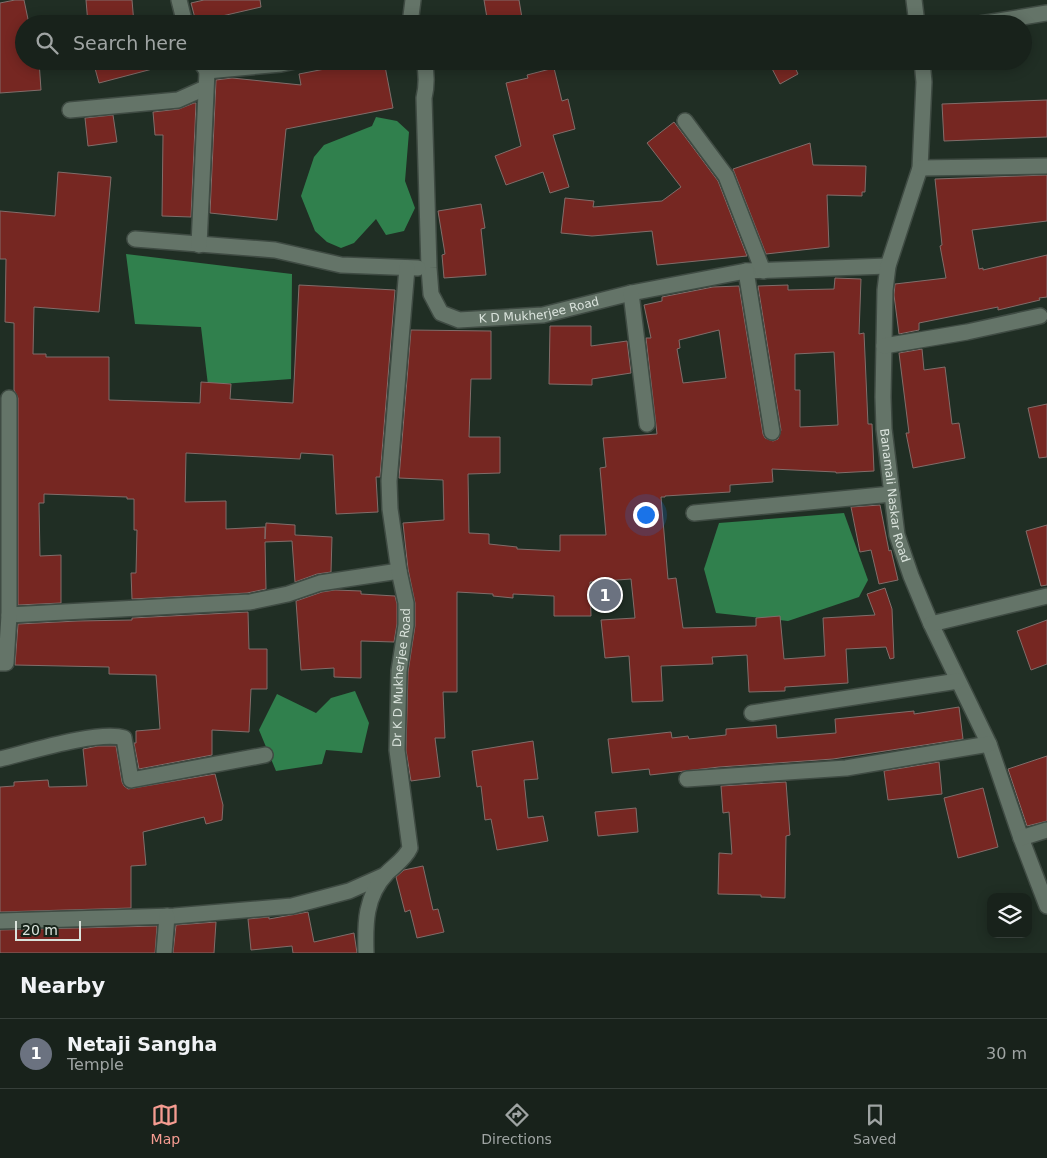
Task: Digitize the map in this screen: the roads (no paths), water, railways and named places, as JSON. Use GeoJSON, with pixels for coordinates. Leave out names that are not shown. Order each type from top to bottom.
{"type":"FeatureCollection","features":[{"type":"Feature","properties":{"kind":"street"},"geometry":{"type":"LineString","coordinates":[[179,0],[183,15]]}},
{"type":"Feature","properties":{"kind":"street"},"geometry":{"type":"LineString","coordinates":[[411,15],[413,0]]}},
{"type":"Feature","properties":{"kind":"street"},"geometry":{"type":"LineString","coordinates":[[914,0],[916,15]]}},
{"type":"Feature","properties":{"kind":"street"},"geometry":{"type":"LineString","coordinates":[[1032,15],[1047,13]]}},
{"type":"Feature","properties":{"kind":"street"},"geometry":{"type":"LineString","coordinates":[[199,245],[205,88],[203,70]]}},
{"type":"Feature","properties":{"kind":"street","name":"K D Mukherjee Road"},"geometry":{"type":"LineString","coordinates":[[428,70],[424,98],[429,268],[431,294],[442,313],[459,320],[543,315],[631,293],[746,271],[888,266]]}},
{"type":"Feature","properties":{"kind":"street","name":"Banamali Naskar Road"},"geometry":{"type":"LineString","coordinates":[[923,70],[920,168],[888,266],[885,290],[884,429],[898,535],[912,576],[932,624],[989,744],[1021,838],[1047,906]]}},
{"type":"Feature","properties":{"kind":"street"},"geometry":{"type":"LineString","coordinates":[[70,110],[178,100],[205,88]]}},
{"type":"Feature","properties":{"kind":"street"},"geometry":{"type":"LineString","coordinates":[[685,121],[726,176],[763,271]]}},
{"type":"Feature","properties":{"kind":"street"},"geometry":{"type":"LineString","coordinates":[[920,168],[1047,166]]}},
{"type":"Feature","properties":{"kind":"street"},"geometry":{"type":"LineString","coordinates":[[135,239],[275,250],[341,264],[429,268]]}},
{"type":"Feature","properties":{"kind":"street","name":"Dr K D Mukherjee Road"},"geometry":{"type":"LineString","coordinates":[[366,953],[366,914],[372,893],[385,875],[407,854],[410,848],[397,750],[399,672],[406,625],[406,604],[390,509],[389,481],[408,268]]}},
{"type":"Feature","properties":{"kind":"street"},"geometry":{"type":"LineString","coordinates":[[746,271],[772,432]]}},
{"type":"Feature","properties":{"kind":"street"},"geometry":{"type":"LineString","coordinates":[[631,293],[647,424]]}},
{"type":"Feature","properties":{"kind":"street"},"geometry":{"type":"LineString","coordinates":[[884,346],[967,332],[1040,316]]}},
{"type":"Feature","properties":{"kind":"street"},"geometry":{"type":"LineString","coordinates":[[0,663],[6,663],[9,615],[9,398]]}},
{"type":"Feature","properties":{"kind":"street"},"geometry":{"type":"LineString","coordinates":[[694,513],[892,494]]}},
{"type":"Feature","properties":{"kind":"street"},"geometry":{"type":"LineString","coordinates":[[9,615],[250,602],[288,594],[320,583],[399,571]]}},
{"type":"Feature","properties":{"kind":"street"},"geometry":{"type":"LineString","coordinates":[[932,624],[1047,596]]}},
{"type":"Feature","properties":{"kind":"street"},"geometry":{"type":"LineString","coordinates":[[752,713],[958,681]]}},
{"type":"Feature","properties":{"kind":"street"},"geometry":{"type":"LineString","coordinates":[[0,759],[95,736],[116,735],[124,738],[130,780],[265,755]]}},
{"type":"Feature","properties":{"kind":"street"},"geometry":{"type":"LineString","coordinates":[[687,779],[846,768],[989,744]]}},
{"type":"Feature","properties":{"kind":"street"},"geometry":{"type":"LineString","coordinates":[[1021,838],[1047,830]]}},
{"type":"Feature","properties":{"kind":"street"},"geometry":{"type":"LineString","coordinates":[[0,921],[167,916],[292,906],[349,891],[385,875]]}},
{"type":"Feature","properties":{"kind":"street"},"geometry":{"type":"LineString","coordinates":[[164,953],[167,916]]}},
{"type":"Feature","properties":{"kind":"place","name":"Netaji Sangha"},"geometry":{"type":"Point","coordinates":[605,595]}}]}
